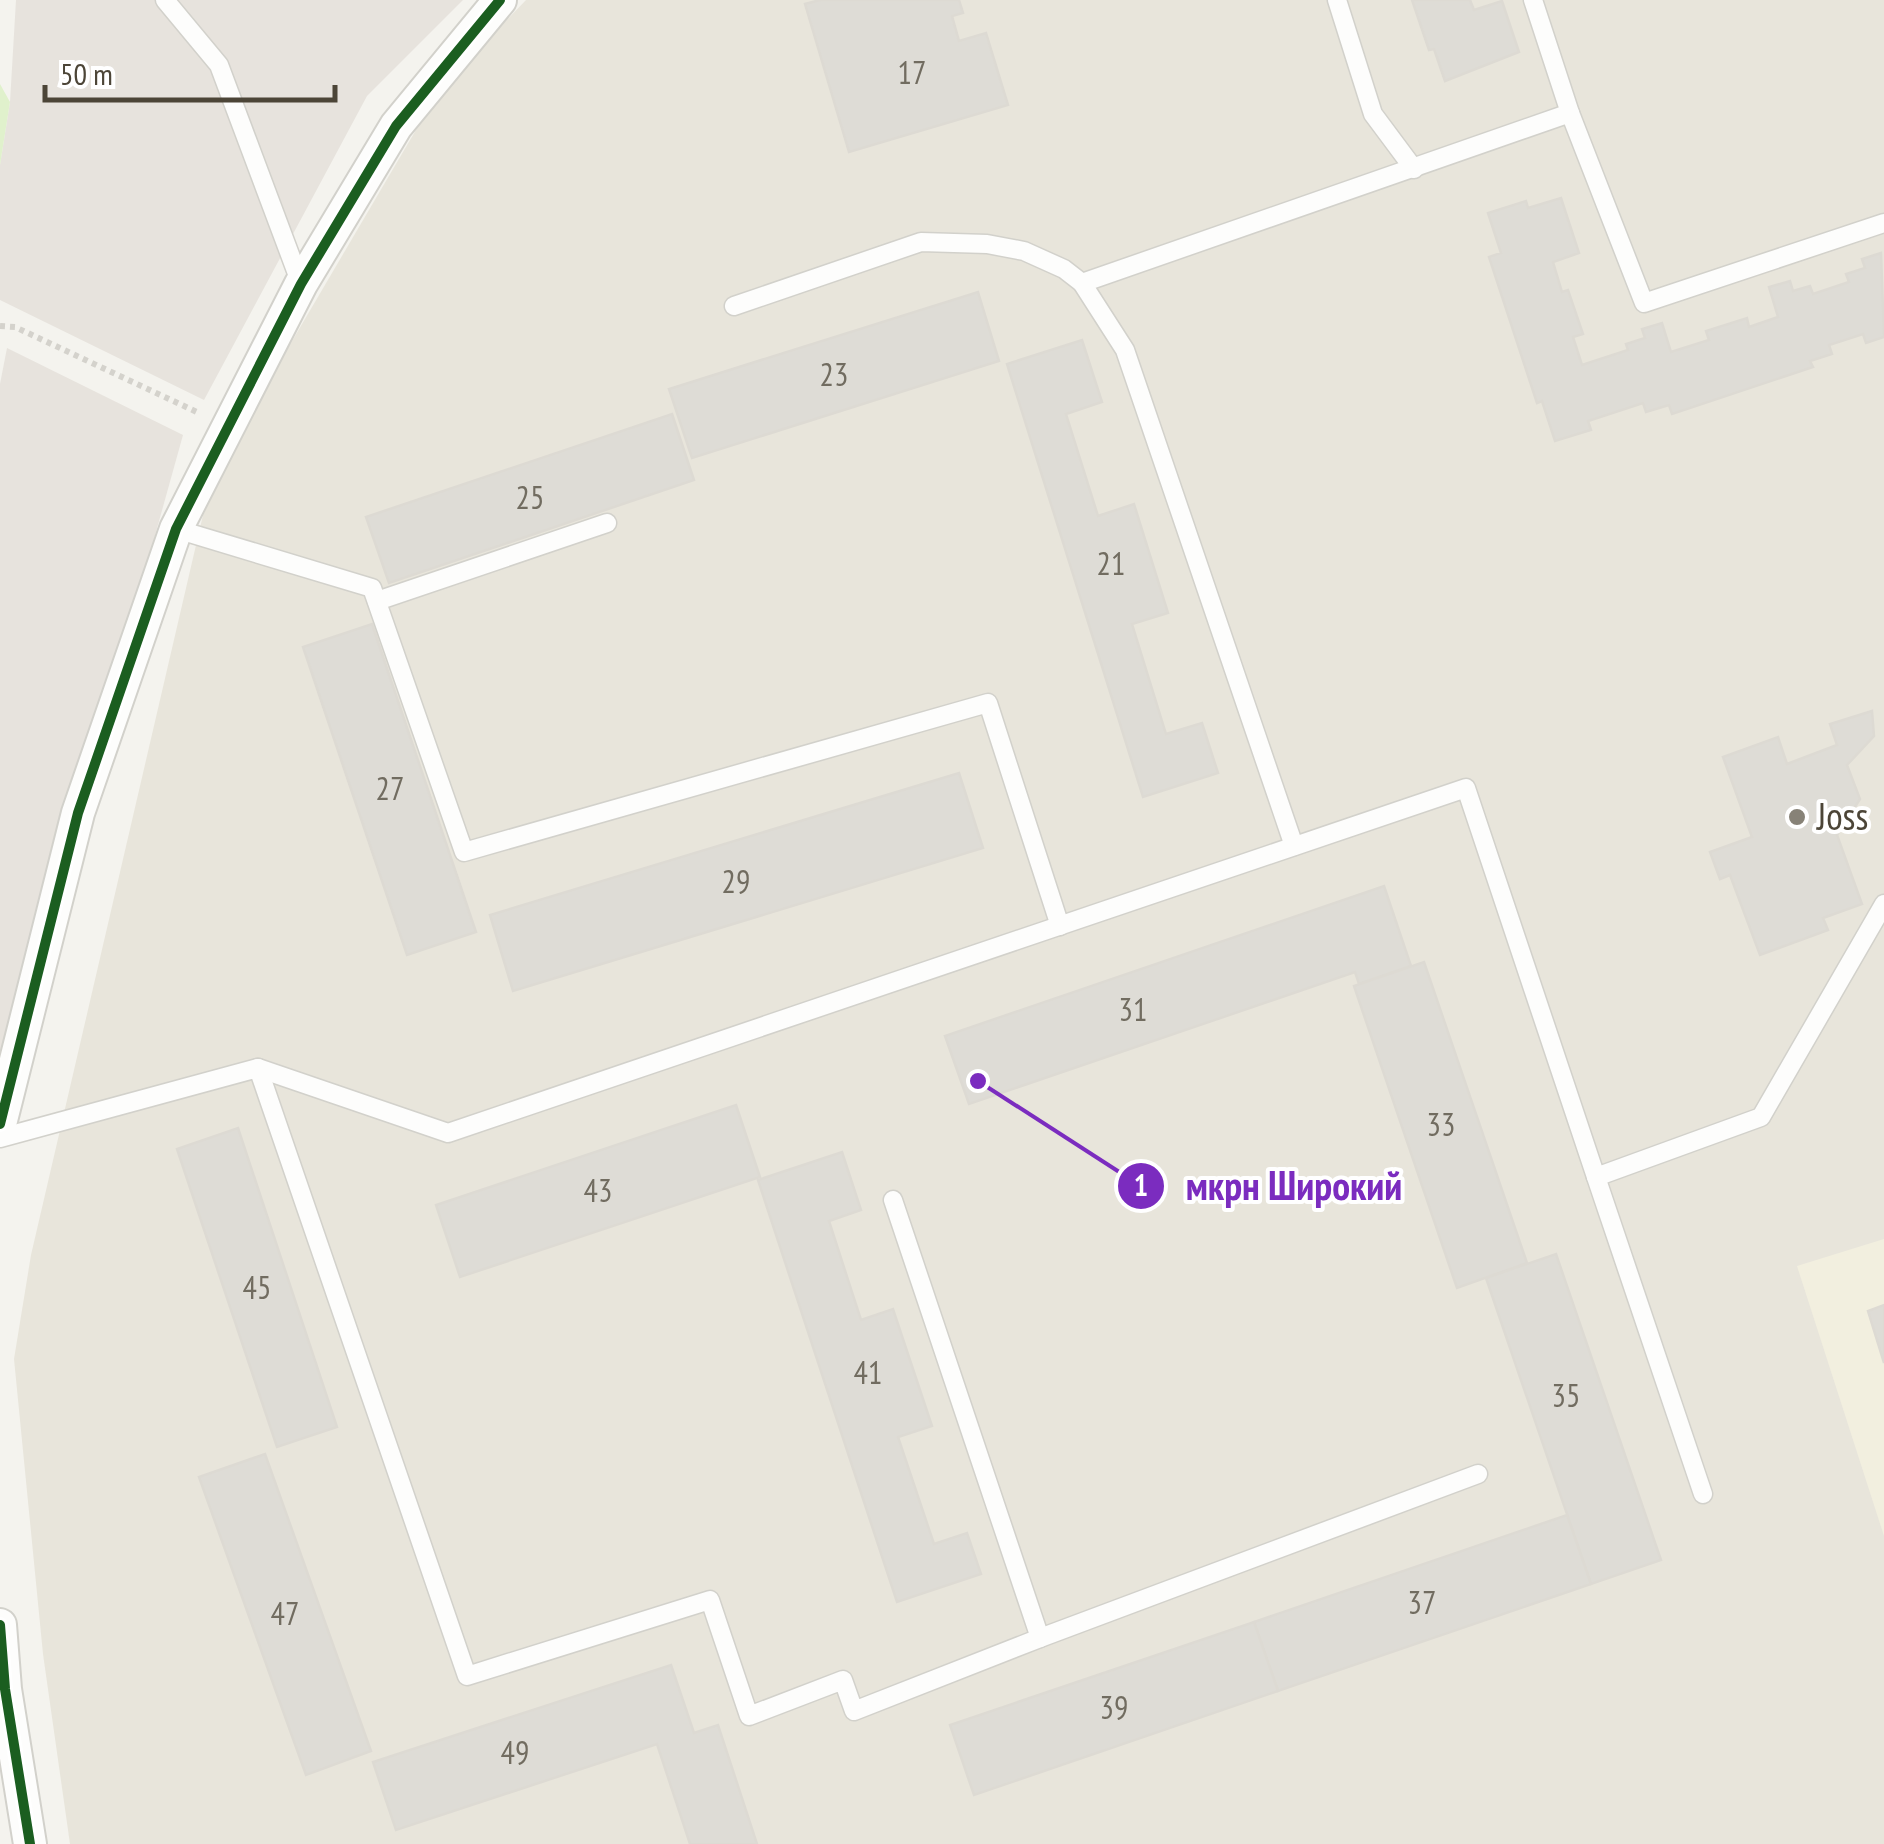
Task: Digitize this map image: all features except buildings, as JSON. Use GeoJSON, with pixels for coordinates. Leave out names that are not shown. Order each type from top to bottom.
{"type":"FeatureCollection","features":[{"type":"Feature","properties":{"kind":"street"},"geometry":{"type":"LineString","coordinates":[[0,1124],[78,813],[176,528],[301,284],[396,126],[500,0]]}},
{"type":"Feature","properties":{"kind":"street"},"geometry":{"type":"LineString","coordinates":[[0,1625],[5,1689],[30,1844]]}},
{"type":"Feature","properties":{"kind":"lane"},"geometry":{"type":"LineString","coordinates":[[165,0],[219,66],[301,284]]}},
{"type":"Feature","properties":{"kind":"lane"},"geometry":{"type":"LineString","coordinates":[[1336,0],[1374,114],[1414,169]]}},
{"type":"Feature","properties":{"kind":"lane"},"geometry":{"type":"LineString","coordinates":[[1534,0],[1570,113],[1644,302],[1884,223]]}},
{"type":"Feature","properties":{"kind":"lane"},"geometry":{"type":"LineString","coordinates":[[1082,284],[1570,113]]}},
{"type":"Feature","properties":{"kind":"lane"},"geometry":{"type":"LineString","coordinates":[[734,306],[920,242],[987,244],[1024,250],[1064,269],[1082,284],[1125,350],[1294,846]]}},
{"type":"Feature","properties":{"kind":"lane"},"geometry":{"type":"LineString","coordinates":[[376,601],[607,523]]}},
{"type":"Feature","properties":{"kind":"lane"},"geometry":{"type":"LineString","coordinates":[[176,528],[372,588],[464,852],[988,704],[1060,926]]}},
{"type":"Feature","properties":{"kind":"lane"},"geometry":{"type":"LineString","coordinates":[[0,1138],[258,1068],[448,1133],[1466,788],[1703,1494]]}},
{"type":"Feature","properties":{"kind":"lane"},"geometry":{"type":"LineString","coordinates":[[1596,1178],[1761,1117],[1884,904]]}},
{"type":"Feature","properties":{"kind":"lane"},"geometry":{"type":"LineString","coordinates":[[258,1068],[467,1676],[710,1600],[749,1716],[843,1680],[854,1711],[1478,1474]]}},
{"type":"Feature","properties":{"kind":"lane"},"geometry":{"type":"LineString","coordinates":[[893,1200],[1040,1638]]}},
{"type":"Feature","properties":{"kind":"path"},"geometry":{"type":"LineString","coordinates":[[0,326],[15,327],[226,426]]}},
{"type":"Feature","properties":{"kind":"shaded area"},"geometry":{"type":"Polygon","coordinates":[[[16,0],[463,0],[367,96],[204,400],[0,300],[0,165],[10,102],[16,0]]]}},
{"type":"Feature","properties":{"kind":"shaded area"},"geometry":{"type":"Polygon","coordinates":[[[526,0],[1884,0],[1884,1844],[70,1844],[43,1654],[14,1359],[31,1255],[203,515],[268,382],[440,89],[526,0]]]}},
{"type":"Feature","properties":{"kind":"shaded area"},"geometry":{"type":"Polygon","coordinates":[[[7,348],[183,435],[0,1092],[0,384],[7,348]]]}},
{"type":"Feature","properties":{"kind":"shaded area"},"geometry":{"type":"Polygon","coordinates":[[[1884,1239],[1884,1536],[1797,1266],[1884,1239]]]}},
{"type":"Feature","properties":{"kind":"green space"},"geometry":{"type":"Polygon","coordinates":[[[0,84],[10,102],[0,165],[0,84]]]}},
{"type":"Feature","properties":{"kind":"cycle path"},"geometry":{"type":"LineString","coordinates":[[0,1124],[78,813],[176,529],[301,284],[396,126],[500,0]]}},
{"type":"Feature","properties":{"kind":"cycle path"},"geometry":{"type":"LineString","coordinates":[[0,1625],[5,1689],[30,1844]]}},
{"type":"Feature","properties":{"kind":"place","name":"Joss"},"geometry":{"type":"Point","coordinates":[1797,817]}},
{"type":"Feature","properties":{"kind":"place","name":"мкрн Широкий"},"geometry":{"type":"Point","coordinates":[978,1081]}}]}
